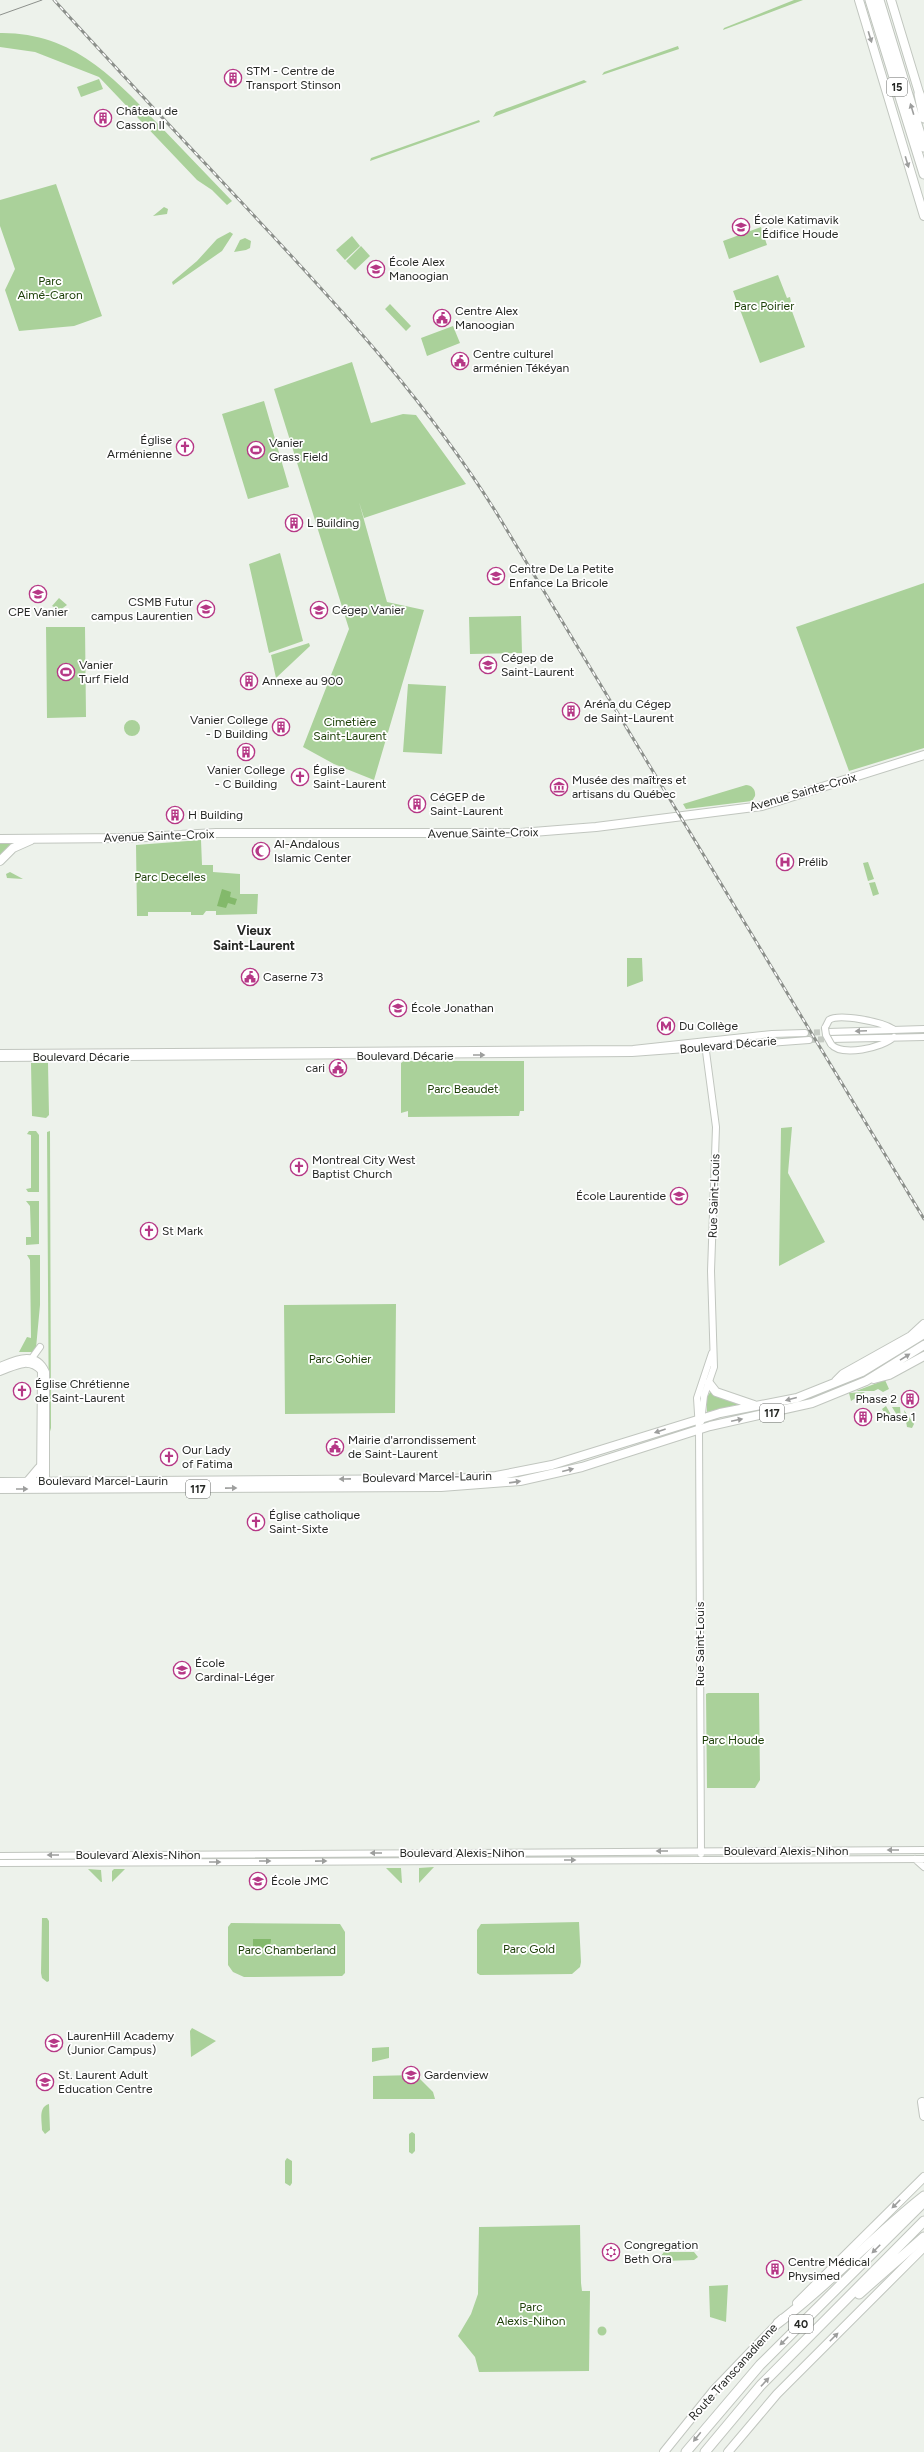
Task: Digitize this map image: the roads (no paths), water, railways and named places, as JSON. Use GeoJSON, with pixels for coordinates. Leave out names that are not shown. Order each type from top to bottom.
{"type":"FeatureCollection","features":[{"type":"Feature","properties":{"kind":"highway","name":"15"},"geometry":{"type":"LineString","coordinates":[[870,0],[924,174]]}},
{"type":"Feature","properties":{"kind":"highway","name":"15"},"geometry":{"type":"LineString","coordinates":[[879,0],[924,147]]}},
{"type":"Feature","properties":{"kind":"highway"},"geometry":{"type":"LineString","coordinates":[[919,94],[924,118]]}},
{"type":"Feature","properties":{"kind":"highway"},"geometry":{"type":"LineString","coordinates":[[778,2322],[812,2297],[863,2249],[924,2196]]}},
{"type":"Feature","properties":{"kind":"highway","name":"40"},"geometry":{"type":"LineString","coordinates":[[686,2452],[760,2365],[924,2202]]}},
{"type":"Feature","properties":{"kind":"highway","name":"40"},"geometry":{"type":"LineString","coordinates":[[705,2452],[747,2400],[924,2221]]}},
{"type":"Feature","properties":{"kind":"highway"},"geometry":{"type":"LineString","coordinates":[[807,2339],[924,2237]]}},
{"type":"Feature","properties":{"kind":"main road"},"geometry":{"type":"LineString","coordinates":[[859,0],[924,216]]}},
{"type":"Feature","properties":{"kind":"main road"},"geometry":{"type":"LineString","coordinates":[[891,0],[924,108]]}},
{"type":"Feature","properties":{"kind":"main road","name":"Avenue Sainte-Croix"},"geometry":{"type":"LineString","coordinates":[[0,839],[216,833],[520,833],[605,826],[767,804],[924,755]]}},
{"type":"Feature","properties":{"kind":"main road","name":"Avenue Sainte-Croix"},"geometry":{"type":"LineString","coordinates":[[0,861],[13,848],[33,839]]}},
{"type":"Feature","properties":{"kind":"main road"},"geometry":{"type":"LineString","coordinates":[[833,1384],[843,1374],[911,1336],[924,1324]]}},
{"type":"Feature","properties":{"kind":"main road","name":"Boulevard Marcel-Laurin"},"geometry":{"type":"LineString","coordinates":[[0,1489],[43,1485],[487,1477],[576,1459],[699,1419],[791,1399],[833,1384],[873,1366],[924,1334]]}},
{"type":"Feature","properties":{"kind":"main road","name":"Boulevard Marcel-Laurin"},"geometry":{"type":"LineString","coordinates":[[0,1482],[28,1481],[43,1485],[158,1490],[493,1484],[535,1478],[582,1467],[699,1429],[799,1407],[866,1381],[924,1345]]}},
{"type":"Feature","properties":{"kind":"main road"},"geometry":{"type":"LineString","coordinates":[[866,1381],[889,1375],[924,1356]]}},
{"type":"Feature","properties":{"kind":"main road"},"geometry":{"type":"LineString","coordinates":[[709,1383],[716,1392],[757,1406]]}},
{"type":"Feature","properties":{"kind":"main road"},"geometry":{"type":"LineString","coordinates":[[28,1481],[39,1468]]}},
{"type":"Feature","properties":{"kind":"main road"},"geometry":{"type":"LineString","coordinates":[[924,2108],[922,2102],[924,2116]]}},
{"type":"Feature","properties":{"kind":"main road","name":"Route Transcanadienne"},"geometry":{"type":"LineString","coordinates":[[664,2452],[718,2386],[778,2322],[924,2177]]}},
{"type":"Feature","properties":{"kind":"main road"},"geometry":{"type":"LineString","coordinates":[[728,2452],[774,2397],[924,2247]]}},
{"type":"Feature","properties":{"kind":"street"},"geometry":{"type":"LineString","coordinates":[[894,1030],[885,1024],[838,1017],[829,1020],[826,1030],[828,1039],[838,1050],[846,1051],[872,1046],[890,1040],[894,1037]]}},
{"type":"Feature","properties":{"kind":"street"},"geometry":{"type":"LineString","coordinates":[[826,1030],[924,1029]]}},
{"type":"Feature","properties":{"kind":"street","name":"Boulevard Décarie"},"geometry":{"type":"LineString","coordinates":[[0,1058],[27,1055],[633,1049],[704,1040],[805,1033]]}},
{"type":"Feature","properties":{"kind":"street"},"geometry":{"type":"LineString","coordinates":[[831,1039],[894,1037],[924,1038]]}},
{"type":"Feature","properties":{"kind":"street","name":"Rue Saint-Louis"},"geometry":{"type":"LineString","coordinates":[[699,1419],[704,1396],[714,1366],[712,1353],[712,1262],[716,1127],[704,1040]]}},
{"type":"Feature","properties":{"kind":"street","name":"Boulevard Décarie"},"geometry":{"type":"LineString","coordinates":[[0,1053],[27,1055],[520,1055],[642,1053],[809,1040]]}},
{"type":"Feature","properties":{"kind":"street"},"geometry":{"type":"LineString","coordinates":[[32,1358],[40,1347]]}},
{"type":"Feature","properties":{"kind":"street","name":"Rue Saint-Louis"},"geometry":{"type":"LineString","coordinates":[[702,1859],[699,1419],[697,1396],[712,1353]]}},
{"type":"Feature","properties":{"kind":"street"},"geometry":{"type":"LineString","coordinates":[[0,1366],[16,1358],[32,1358],[41,1363],[43,1372],[46,1451],[43,1485]]}},
{"type":"Feature","properties":{"kind":"street"},"geometry":{"type":"LineString","coordinates":[[0,1372],[24,1364],[33,1364],[43,1372]]}},
{"type":"Feature","properties":{"kind":"street"},"geometry":{"type":"LineString","coordinates":[[43,1372],[39,1450],[39,1468],[43,1485]]}},
{"type":"Feature","properties":{"kind":"street"},"geometry":{"type":"LineString","coordinates":[[39,1450],[46,1451]]}},
{"type":"Feature","properties":{"kind":"street","name":"Boulevard Alexis-Nihon"},"geometry":{"type":"LineString","coordinates":[[0,1856],[924,1850]]}},
{"type":"Feature","properties":{"kind":"street","name":"Boulevard Alexis-Nihon"},"geometry":{"type":"LineString","coordinates":[[0,1863],[924,1858]]}},
{"type":"Feature","properties":{"kind":"street"},"geometry":{"type":"LineString","coordinates":[[915,1859],[924,1867]]}},
{"type":"Feature","properties":{"kind":"tunnel"},"geometry":{"type":"LineString","coordinates":[[805,1033],[828,1032]]}},
{"type":"Feature","properties":{"kind":"tunnel"},"geometry":{"type":"LineString","coordinates":[[809,1040],[831,1039]]}},
{"type":"Feature","properties":{"kind":"tram line"},"geometry":{"type":"LineString","coordinates":[[0,15],[42,0]]}},
{"type":"Feature","properties":{"kind":"railway"},"geometry":{"type":"LineString","coordinates":[[54,0],[290,254],[386,362],[416,399],[473,476],[924,1219]]}},
{"type":"Feature","properties":{"kind":"place","name":"STM - Centre de Transport Stinson"},"geometry":{"type":"Point","coordinates":[233,78]}},
{"type":"Feature","properties":{"kind":"place","name":"Château de Casson II"},"geometry":{"type":"Point","coordinates":[103,118]}},
{"type":"Feature","properties":{"kind":"place","name":"École Katimavik - Édifice Houde"},"geometry":{"type":"Point","coordinates":[741,227]}},
{"type":"Feature","properties":{"kind":"place","name":"École Alex Manoogian"},"geometry":{"type":"Point","coordinates":[376,269]}},
{"type":"Feature","properties":{"kind":"place","name":"Centre Alex Manoogian"},"geometry":{"type":"Point","coordinates":[442,318]}},
{"type":"Feature","properties":{"kind":"place","name":"Centre culturel arménien Tékéyan"},"geometry":{"type":"Point","coordinates":[460,361]}},
{"type":"Feature","properties":{"kind":"place","name":"Église Arménienne"},"geometry":{"type":"Point","coordinates":[185,447]}},
{"type":"Feature","properties":{"kind":"place","name":"Vanier Grass Field"},"geometry":{"type":"Point","coordinates":[256,450]}},
{"type":"Feature","properties":{"kind":"place","name":"L Building"},"geometry":{"type":"Point","coordinates":[294,523]}},
{"type":"Feature","properties":{"kind":"place","name":"Centre De La Petite Enfance La Bricole"},"geometry":{"type":"Point","coordinates":[496,576]}},
{"type":"Feature","properties":{"kind":"place","name":"CPE Vanier"},"geometry":{"type":"Point","coordinates":[38,594]}},
{"type":"Feature","properties":{"kind":"place","name":"CSMB Futur campus Laurentien"},"geometry":{"type":"Point","coordinates":[206,609]}},
{"type":"Feature","properties":{"kind":"place","name":"Cégep Vanier"},"geometry":{"type":"Point","coordinates":[319,610]}},
{"type":"Feature","properties":{"kind":"place","name":"Cégep de Saint-Laurent"},"geometry":{"type":"Point","coordinates":[488,665]}},
{"type":"Feature","properties":{"kind":"place","name":"Vanier Turf Field"},"geometry":{"type":"Point","coordinates":[66,672]}},
{"type":"Feature","properties":{"kind":"place","name":"Annexe au 900"},"geometry":{"type":"Point","coordinates":[249,681]}},
{"type":"Feature","properties":{"kind":"place","name":"Aréna du Cégep de Saint-Laurent"},"geometry":{"type":"Point","coordinates":[571,711]}},
{"type":"Feature","properties":{"kind":"place","name":"Vanier College - D Building"},"geometry":{"type":"Point","coordinates":[281,727]}},
{"type":"Feature","properties":{"kind":"place","name":"Vanier College - C Building"},"geometry":{"type":"Point","coordinates":[246,752]}},
{"type":"Feature","properties":{"kind":"place","name":"Église Saint-Laurent"},"geometry":{"type":"Point","coordinates":[300,777]}},
{"type":"Feature","properties":{"kind":"place","name":"Musée des maîtres et artisans du Québec"},"geometry":{"type":"Point","coordinates":[559,787]}},
{"type":"Feature","properties":{"kind":"place","name":"CéGEP de Saint-Laurent"},"geometry":{"type":"Point","coordinates":[417,804]}},
{"type":"Feature","properties":{"kind":"place","name":"H Building"},"geometry":{"type":"Point","coordinates":[175,815]}},
{"type":"Feature","properties":{"kind":"place","name":"Al-Andalous Islamic Center"},"geometry":{"type":"Point","coordinates":[261,851]}},
{"type":"Feature","properties":{"kind":"place","name":"Prélib"},"geometry":{"type":"Point","coordinates":[785,862]}},
{"type":"Feature","properties":{"kind":"place","name":"Caserne 73"},"geometry":{"type":"Point","coordinates":[250,977]}},
{"type":"Feature","properties":{"kind":"place","name":"École Jonathan"},"geometry":{"type":"Point","coordinates":[398,1008]}},
{"type":"Feature","properties":{"kind":"place","name":"Du Collège"},"geometry":{"type":"Point","coordinates":[666,1026]}},
{"type":"Feature","properties":{"kind":"place","name":"cari"},"geometry":{"type":"Point","coordinates":[338,1068]}},
{"type":"Feature","properties":{"kind":"place","name":"Montreal City West Baptist Church"},"geometry":{"type":"Point","coordinates":[299,1167]}},
{"type":"Feature","properties":{"kind":"place","name":"École Laurentide"},"geometry":{"type":"Point","coordinates":[679,1196]}},
{"type":"Feature","properties":{"kind":"place","name":"St Mark"},"geometry":{"type":"Point","coordinates":[149,1231]}},
{"type":"Feature","properties":{"kind":"place","name":"Église Chrétienne de Saint-Laurent"},"geometry":{"type":"Point","coordinates":[22,1391]}},
{"type":"Feature","properties":{"kind":"place","name":"Phase 2"},"geometry":{"type":"Point","coordinates":[910,1399]}},
{"type":"Feature","properties":{"kind":"place","name":"Phase 1"},"geometry":{"type":"Point","coordinates":[863,1417]}},
{"type":"Feature","properties":{"kind":"place","name":"Mairie d'arrondissement de Saint-Laurent"},"geometry":{"type":"Point","coordinates":[335,1447]}},
{"type":"Feature","properties":{"kind":"place","name":"Our Lady of Fatima"},"geometry":{"type":"Point","coordinates":[169,1457]}},
{"type":"Feature","properties":{"kind":"place","name":"Église catholique Saint-Sixte"},"geometry":{"type":"Point","coordinates":[256,1522]}},
{"type":"Feature","properties":{"kind":"place","name":"École Cardinal-Léger"},"geometry":{"type":"Point","coordinates":[182,1670]}},
{"type":"Feature","properties":{"kind":"place","name":"École JMC"},"geometry":{"type":"Point","coordinates":[258,1881]}},
{"type":"Feature","properties":{"kind":"place","name":"LaurenHill Academy (Junior Campus)"},"geometry":{"type":"Point","coordinates":[54,2043]}},
{"type":"Feature","properties":{"kind":"place","name":"Gardenview"},"geometry":{"type":"Point","coordinates":[411,2075]}},
{"type":"Feature","properties":{"kind":"place","name":"St. Laurent Adult Education Centre"},"geometry":{"type":"Point","coordinates":[45,2082]}},
{"type":"Feature","properties":{"kind":"place","name":"Congregation Beth Ora"},"geometry":{"type":"Point","coordinates":[611,2252]}},
{"type":"Feature","properties":{"kind":"place","name":"Centre Médical Physimed"},"geometry":{"type":"Point","coordinates":[775,2269]}},
{"type":"Feature","properties":{"kind":"district","name":"Vieux Saint-Laurent"},"geometry":{"type":"Point","coordinates":[254,938]}},
{"type":"Feature","properties":{"kind":"park label","name":"Parc Aimé-Caron"},"geometry":{"type":"Point","coordinates":[50,288]}},
{"type":"Feature","properties":{"kind":"park label","name":"Parc Poirier"},"geometry":{"type":"Point","coordinates":[764,306]}},
{"type":"Feature","properties":{"kind":"park label","name":"Cimetière Saint-Laurent"},"geometry":{"type":"Point","coordinates":[350,729]}},
{"type":"Feature","properties":{"kind":"park label","name":"Parc Decelles"},"geometry":{"type":"Point","coordinates":[170,877]}},
{"type":"Feature","properties":{"kind":"park label","name":"Parc Beaudet"},"geometry":{"type":"Point","coordinates":[463,1089]}},
{"type":"Feature","properties":{"kind":"park label","name":"Parc Gohier"},"geometry":{"type":"Point","coordinates":[340,1359]}},
{"type":"Feature","properties":{"kind":"park label","name":"Parc Houde"},"geometry":{"type":"Point","coordinates":[733,1740]}},
{"type":"Feature","properties":{"kind":"park label","name":"Parc Gold"},"geometry":{"type":"Point","coordinates":[529,1949]}},
{"type":"Feature","properties":{"kind":"park label","name":"Parc Chamberland"},"geometry":{"type":"Point","coordinates":[287,1950]}},
{"type":"Feature","properties":{"kind":"park label","name":"Parc Alexis-Nihon"},"geometry":{"type":"Point","coordinates":[531,2314]}}]}
